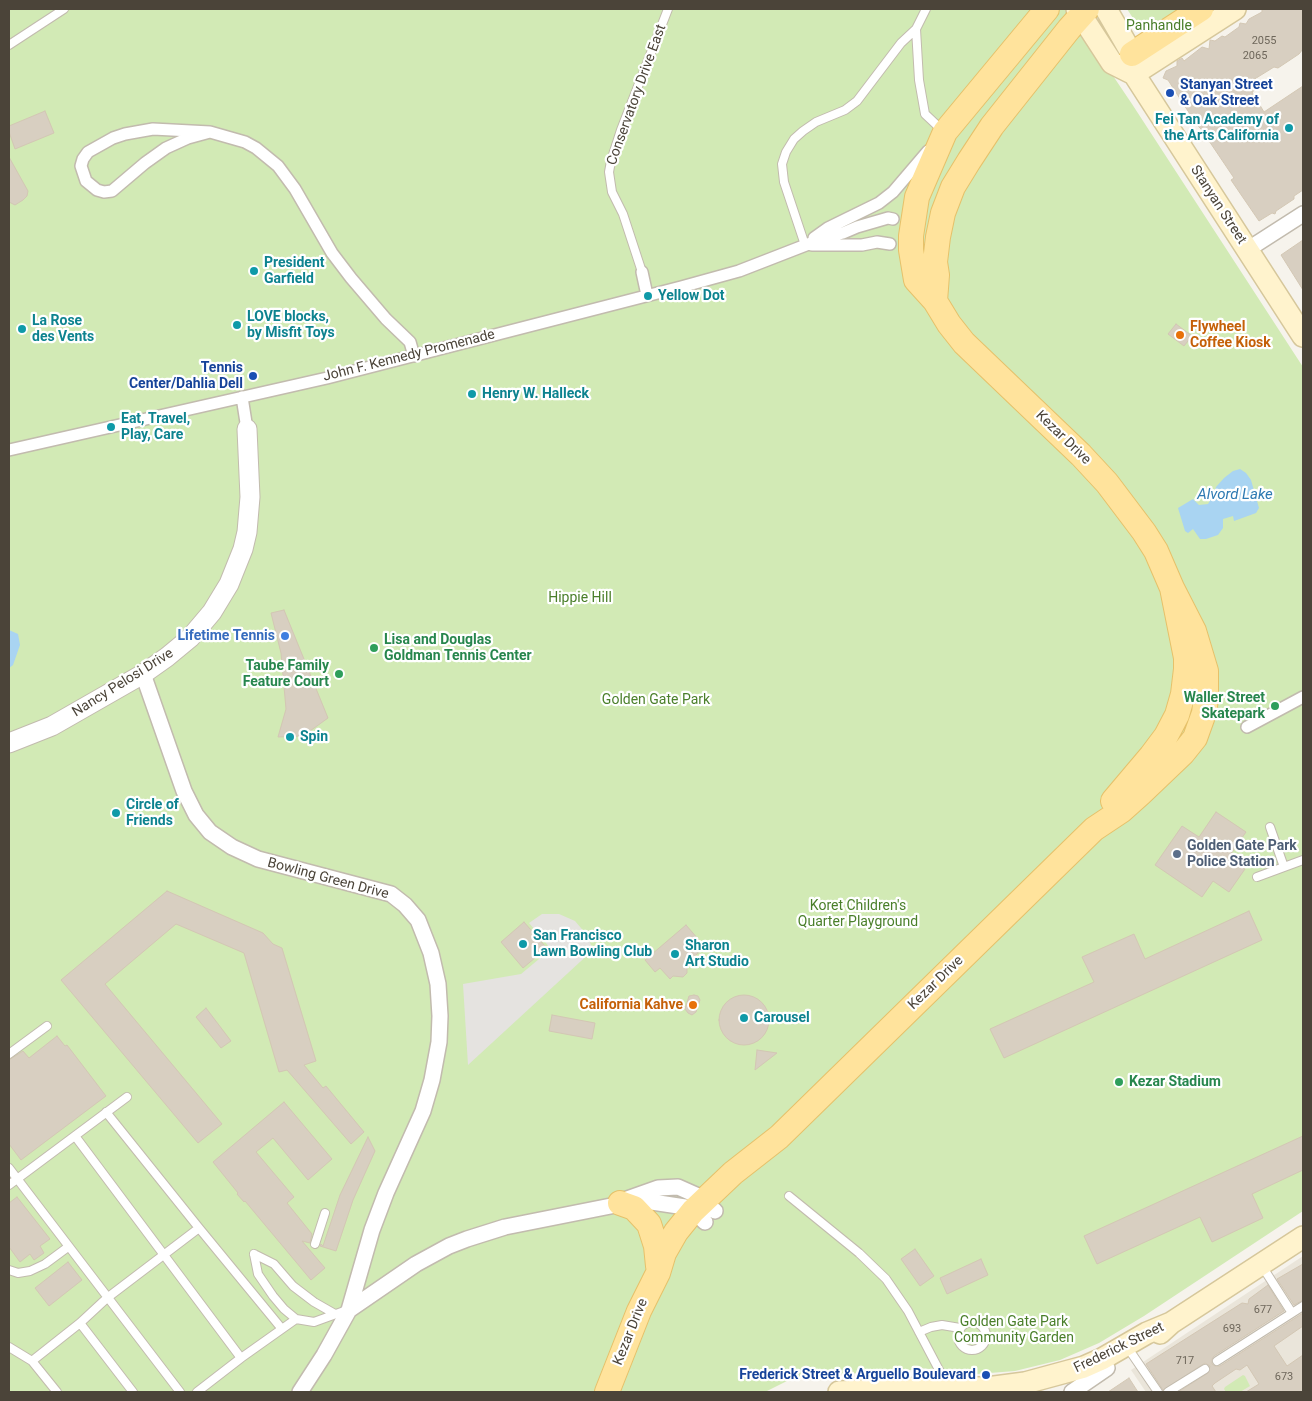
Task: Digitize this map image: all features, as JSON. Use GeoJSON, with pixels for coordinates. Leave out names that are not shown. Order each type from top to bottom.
{"type":"FeatureCollection","features":[{"type":"Feature","properties":{"kind":"main road","name":"Kezar Drive"},"geometry":{"type":"LineString","coordinates":[[608,1392],[639,1311],[658,1273],[672,1260],[704,1211],[756,1169],[779,1137],[1094,829],[1122,811],[1183,752],[1195,738],[1204,713],[1206,672],[1194,631],[1164,570],[1136,520],[1107,482],[964,342],[949,324],[935,301],[916,280],[911,236],[917,197],[944,132],[1047,9]]}},
{"type":"Feature","properties":{"kind":"main road","name":"Stanyan Street"},"geometry":{"type":"LineString","coordinates":[[1106,9],[1133,64],[1247,250],[1303,336]]}},
{"type":"Feature","properties":{"kind":"main road"},"geometry":{"type":"LineString","coordinates":[[1133,64],[1201,9]]}},
{"type":"Feature","properties":{"kind":"main road"},"geometry":{"type":"LineString","coordinates":[[935,301],[936,251],[943,213],[960,174],[992,126],[1082,11],[1112,63],[1133,64],[1235,9]]}},
{"type":"Feature","properties":{"kind":"main road","name":"Kezar Drive"},"geometry":{"type":"LineString","coordinates":[[1094,829],[1113,800],[1159,746],[1172,725],[1183,694],[1186,669],[1184,646],[1164,570]]}},
{"type":"Feature","properties":{"kind":"main road"},"geometry":{"type":"LineString","coordinates":[[1131,780],[1180,739],[1195,738],[1191,725],[1186,669]]}},
{"type":"Feature","properties":{"kind":"main road"},"geometry":{"type":"LineString","coordinates":[[620,1203],[634,1208],[649,1224],[656,1246],[658,1273]]}},
{"type":"Feature","properties":{"kind":"main road","name":"Frederick Street"},"geometry":{"type":"LineString","coordinates":[[1040,1392],[1067,1385],[1107,1368],[1132,1354],[1152,1341],[1171,1323],[1303,1237]]}},
{"type":"Feature","properties":{"kind":"main road","name":"Frederick Street"},"geometry":{"type":"LineString","coordinates":[[840,1392],[951,1390],[1002,1387],[1025,1383],[1064,1374],[1102,1359],[1147,1333],[1171,1323]]}},
{"type":"Feature","properties":{"kind":"street"},"geometry":{"type":"LineString","coordinates":[[210,132],[188,138],[166,148],[112,191],[104,192],[97,190],[86,181],[83,174],[83,158],[88,152],[103,142],[125,134],[153,129],[210,132],[246,142],[278,166],[295,189],[332,254],[386,319],[410,342],[414,356]]}},
{"type":"Feature","properties":{"kind":"street","name":"John F. Kennedy Promenade"},"geometry":{"type":"LineString","coordinates":[[805,245],[823,230],[871,208],[886,198],[901,184],[944,132]]}},
{"type":"Feature","properties":{"kind":"street"},"geometry":{"type":"LineString","coordinates":[[1247,250],[1303,214]]}},
{"type":"Feature","properties":{"kind":"street"},"geometry":{"type":"LineString","coordinates":[[805,245],[820,225],[832,218]]}},
{"type":"Feature","properties":{"kind":"street","name":"John F. Kennedy Promenade"},"geometry":{"type":"LineString","coordinates":[[9,450],[242,398],[414,356],[739,271],[824,238],[888,218],[893,219]]}},
{"type":"Feature","properties":{"kind":"street","name":"John F. Kennedy Promenade"},"geometry":{"type":"LineString","coordinates":[[805,245],[862,245],[877,242],[890,244]]}},
{"type":"Feature","properties":{"kind":"street","name":"Conservatory Drive East"},"geometry":{"type":"LineString","coordinates":[[642,272],[647,295]]}},
{"type":"Feature","properties":{"kind":"street","name":"Nancy Pelosi Drive"},"geometry":{"type":"LineString","coordinates":[[9,743],[52,726],[143,674],[190,638],[204,623],[225,592],[243,549],[250,515],[247,430],[242,398]]}},
{"type":"Feature","properties":{"kind":"street","name":"Bowling Green Drive"},"geometry":{"type":"LineString","coordinates":[[143,674],[184,791],[196,815],[210,832],[232,847],[258,859],[321,877],[382,891],[398,899],[412,911],[418,920],[432,953],[438,984],[440,1016],[439,1042],[432,1080],[419,1120],[386,1193],[342,1312]]}},
{"type":"Feature","properties":{"kind":"street"},"geometry":{"type":"LineString","coordinates":[[1247,727],[1303,697]]}},
{"type":"Feature","properties":{"kind":"street"},"geometry":{"type":"LineString","coordinates":[[300,1392],[324,1356],[342,1312],[416,1264],[467,1238],[504,1227],[620,1203],[642,1201],[704,1211]]}},
{"type":"Feature","properties":{"kind":"street","name":"Frederick Street"},"geometry":{"type":"LineString","coordinates":[[1072,1392],[1107,1368]]}},
{"type":"Feature","properties":{"kind":"lane"},"geometry":{"type":"LineString","coordinates":[[9,45],[64,9]]}},
{"type":"Feature","properties":{"kind":"lane","name":"Conservatory Drive East"},"geometry":{"type":"LineString","coordinates":[[642,272],[623,214],[612,192],[609,172],[621,130],[668,9]]}},
{"type":"Feature","properties":{"kind":"lane"},"geometry":{"type":"LineString","coordinates":[[805,245],[784,182],[782,164],[786,152],[803,131],[816,122],[845,110],[857,101],[901,43],[916,29],[926,9]]}},
{"type":"Feature","properties":{"kind":"lane"},"geometry":{"type":"LineString","coordinates":[[916,29],[919,80],[925,114],[944,132]]}},
{"type":"Feature","properties":{"kind":"lane"},"geometry":{"type":"LineString","coordinates":[[1270,827],[1284,867]]}},
{"type":"Feature","properties":{"kind":"lane"},"geometry":{"type":"LineString","coordinates":[[1257,877],[1303,860]]}},
{"type":"Feature","properties":{"kind":"lane"},"geometry":{"type":"LineString","coordinates":[[9,1054],[48,1026]]}},
{"type":"Feature","properties":{"kind":"lane"},"geometry":{"type":"LineString","coordinates":[[9,1185],[127,1097]]}},
{"type":"Feature","properties":{"kind":"lane"},"geometry":{"type":"LineString","coordinates":[[106,1112],[198,1228],[282,1329]]}},
{"type":"Feature","properties":{"kind":"lane"},"geometry":{"type":"LineString","coordinates":[[75,1136],[162,1255],[241,1358]]}},
{"type":"Feature","properties":{"kind":"lane"},"geometry":{"type":"LineString","coordinates":[[9,1168],[180,1392]]}},
{"type":"Feature","properties":{"kind":"lane"},"geometry":{"type":"LineString","coordinates":[[789,1196],[859,1253],[886,1279],[898,1294],[951,1390]]}},
{"type":"Feature","properties":{"kind":"lane"},"geometry":{"type":"LineString","coordinates":[[315,1244],[325,1213]]}},
{"type":"Feature","properties":{"kind":"lane"},"geometry":{"type":"LineString","coordinates":[[32,1360],[80,1323],[107,1298],[198,1228]]}},
{"type":"Feature","properties":{"kind":"lane"},"geometry":{"type":"LineString","coordinates":[[9,1270],[18,1272],[30,1271],[45,1264],[68,1247]]}},
{"type":"Feature","properties":{"kind":"lane"},"geometry":{"type":"LineString","coordinates":[[254,1254],[274,1264],[293,1286],[314,1302],[342,1312],[314,1322],[296,1318],[284,1309],[258,1274],[254,1254]]}},
{"type":"Feature","properties":{"kind":"lane"},"geometry":{"type":"LineString","coordinates":[[1261,1264],[1292,1313]]}},
{"type":"Feature","properties":{"kind":"lane"},"geometry":{"type":"LineString","coordinates":[[1217,1361],[1303,1306]]}},
{"type":"Feature","properties":{"kind":"lane"},"geometry":{"type":"LineString","coordinates":[[197,1392],[296,1318]]}},
{"type":"Feature","properties":{"kind":"lane"},"geometry":{"type":"LineString","coordinates":[[80,1323],[133,1392]]}},
{"type":"Feature","properties":{"kind":"lane"},"geometry":{"type":"LineString","coordinates":[[919,1332],[942,1325],[960,1328]]}},
{"type":"Feature","properties":{"kind":"lane"},"geometry":{"type":"LineString","coordinates":[[9,1347],[32,1360],[57,1392]]}},
{"type":"Feature","properties":{"kind":"lane"},"geometry":{"type":"LineString","coordinates":[[1132,1354],[1158,1392]]}},
{"type":"Feature","properties":{"kind":"lane"},"geometry":{"type":"LineString","coordinates":[[1168,1392],[1205,1368]]}},
{"type":"Feature","properties":{"kind":"shaded area"},"geometry":{"type":"Polygon","coordinates":[[[542,914],[559,914],[575,921],[587,935],[593,950],[468,1065],[463,984],[521,974],[551,949],[529,923],[542,914]]]}},
{"type":"Feature","properties":{"kind":"shaded area"},"geometry":{"type":"Polygon","coordinates":[[[1303,1256],[1303,1392],[1146,1392],[1131,1370],[1303,1256]]]}},
{"type":"Feature","properties":{"kind":"green space","name":"Golden Gate Park"},"geometry":{"type":"Polygon","coordinates":[[[9,9],[1068,9],[1303,367],[1303,1211],[1144,1316],[1099,1343],[1060,1360],[1015,1371],[977,1374],[920,1368],[795,1377],[765,1392],[9,1392],[9,9]]]}},
{"type":"Feature","properties":{"kind":"green space","name":"Panhandle"},"geometry":{"type":"Polygon","coordinates":[[[1127,9],[1218,9],[1154,50],[1127,9]]]}},
{"type":"Feature","properties":{"kind":"green space"},"geometry":{"type":"Polygon","coordinates":[[[1243,1375],[1250,1386],[1240,1392],[1226,1392],[1225,1387],[1243,1375]]]}},
{"type":"Feature","properties":{"kind":"water","name":"Alvord Lake"},"geometry":{"type":"Polygon","coordinates":[[[1240,469],[1251,480],[1259,508],[1256,513],[1234,521],[1233,516],[1223,519],[1223,528],[1218,535],[1206,539],[1200,539],[1193,529],[1188,533],[1185,531],[1178,508],[1193,499],[1199,505],[1208,504],[1216,487],[1224,478],[1233,471],[1240,469]]]}},
{"type":"Feature","properties":{"kind":"water"},"geometry":{"type":"Polygon","coordinates":[[[9,630],[18,634],[20,645],[13,665],[9,668],[9,630]]]}},
{"type":"Feature","properties":{"kind":"building"},"geometry":{"type":"Polygon","coordinates":[[[1262,9],[1303,9],[1303,49],[1299,54],[1278,68],[1274,67],[1253,80],[1258,88],[1252,92],[1264,112],[1303,86],[1303,190],[1294,196],[1294,199],[1276,211],[1275,214],[1272,213],[1259,221],[1231,180],[1234,178],[1168,80],[1163,78],[1166,71],[1177,66],[1177,61],[1182,58],[1184,61],[1202,47],[1209,49],[1210,40],[1215,41],[1222,36],[1225,37],[1239,27],[1240,23],[1246,24],[1249,19],[1262,12],[1262,9]]]}},
{"type":"Feature","properties":{"kind":"building"},"geometry":{"type":"Polygon","coordinates":[[[45,111],[54,133],[15,149],[9,132],[9,126],[45,111]]]}},
{"type":"Feature","properties":{"kind":"building"},"geometry":{"type":"Polygon","coordinates":[[[9,157],[28,191],[27,196],[15,205],[9,202],[9,157]]]}},
{"type":"Feature","properties":{"kind":"building"},"geometry":{"type":"Polygon","coordinates":[[[1303,240],[1303,290],[1281,255],[1303,240]]]}},
{"type":"Feature","properties":{"kind":"building","name":"Flywheel Coffee Kiosk"},"geometry":{"type":"Polygon","coordinates":[[[1176,324],[1192,336],[1184,346],[1168,334],[1176,324]]]}},
{"type":"Feature","properties":{"kind":"building"},"geometry":{"type":"Polygon","coordinates":[[[284,610],[328,718],[303,736],[278,737],[286,709],[281,653],[271,613],[284,610]]]}},
{"type":"Feature","properties":{"kind":"building","name":"Golden Gate Park Police Station"},"geometry":{"type":"Polygon","coordinates":[[[1216,812],[1246,832],[1228,858],[1245,869],[1229,892],[1213,881],[1202,897],[1155,865],[1182,826],[1199,837],[1216,812]]]}},
{"type":"Feature","properties":{"kind":"building"},"geometry":{"type":"Polygon","coordinates":[[[167,891],[263,933],[273,944],[282,948],[316,1061],[304,1065],[323,1088],[326,1086],[364,1132],[351,1144],[287,1070],[279,1072],[244,953],[176,924],[105,984],[222,1124],[198,1143],[61,980],[167,891]]]}},
{"type":"Feature","properties":{"kind":"building"},"geometry":{"type":"Polygon","coordinates":[[[1249,911],[1262,940],[1004,1058],[990,1029],[1094,982],[1082,957],[1134,934],[1145,959],[1249,911]]]}},
{"type":"Feature","properties":{"kind":"building","name":"San Francisco Lawn Bowling Club"},"geometry":{"type":"Polygon","coordinates":[[[524,922],[545,946],[540,951],[542,952],[523,968],[501,942],[524,922]]]}},
{"type":"Feature","properties":{"kind":"building","name":"Sharon Art Studio"},"geometry":{"type":"Polygon","coordinates":[[[686,925],[705,947],[687,963],[687,973],[683,977],[673,976],[670,979],[660,968],[655,972],[645,960],[686,925]]]}},
{"type":"Feature","properties":{"kind":"building","name":"Carousel"},"geometry":{"type":"Polygon","coordinates":[[[744,995],[762,1002],[769,1020],[762,1038],[744,1045],[726,1038],[719,1020],[726,1002],[744,995]]]}},
{"type":"Feature","properties":{"kind":"building","name":"California Kahve"},"geometry":{"type":"Polygon","coordinates":[[[689,996],[698,996],[700,1000],[696,1012],[692,1015],[685,1009],[689,996]]]}},
{"type":"Feature","properties":{"kind":"building"},"geometry":{"type":"Polygon","coordinates":[[[206,1008],[231,1041],[221,1048],[196,1017],[206,1008]]]}},
{"type":"Feature","properties":{"kind":"building"},"geometry":{"type":"Polygon","coordinates":[[[552,1015],[595,1023],[592,1039],[549,1031],[552,1015]]]}},
{"type":"Feature","properties":{"kind":"building"},"geometry":{"type":"Polygon","coordinates":[[[57,1036],[65,1046],[67,1045],[106,1096],[21,1160],[9,1144],[9,1060],[23,1051],[29,1058],[57,1036]]]}},
{"type":"Feature","properties":{"kind":"building"},"geometry":{"type":"Polygon","coordinates":[[[757,1050],[777,1053],[755,1070],[757,1050]]]}},
{"type":"Feature","properties":{"kind":"building"},"geometry":{"type":"Polygon","coordinates":[[[284,1102],[332,1159],[308,1180],[273,1138],[256,1152],[294,1197],[287,1203],[312,1234],[310,1243],[302,1241],[325,1268],[311,1280],[237,1194],[213,1162],[284,1102]]]}},
{"type":"Feature","properties":{"kind":"building"},"geometry":{"type":"Polygon","coordinates":[[[1303,1136],[1303,1170],[1252,1194],[1263,1218],[1212,1242],[1200,1217],[1097,1264],[1084,1236],[1303,1136]]]}},
{"type":"Feature","properties":{"kind":"building"},"geometry":{"type":"Polygon","coordinates":[[[368,1137],[375,1151],[353,1200],[336,1251],[320,1246],[321,1244],[323,1246],[340,1195],[368,1137]]]}},
{"type":"Feature","properties":{"kind":"building"},"geometry":{"type":"Polygon","coordinates":[[[17,1197],[50,1239],[40,1246],[44,1253],[34,1260],[30,1254],[20,1262],[9,1247],[9,1203],[17,1197]]]}},
{"type":"Feature","properties":{"kind":"building"},"geometry":{"type":"Polygon","coordinates":[[[915,1249],[934,1276],[920,1286],[901,1259],[915,1249]]]}},
{"type":"Feature","properties":{"kind":"building"},"geometry":{"type":"Polygon","coordinates":[[[981,1259],[988,1275],[947,1294],[940,1278],[981,1259]]]}},
{"type":"Feature","properties":{"kind":"building"},"geometry":{"type":"Polygon","coordinates":[[[68,1262],[82,1280],[49,1306],[35,1288],[68,1262]]]}},
{"type":"Feature","properties":{"kind":"building"},"geometry":{"type":"Polygon","coordinates":[[[1303,1264],[1303,1300],[1294,1305],[1277,1279],[1303,1264]]]}},
{"type":"Feature","properties":{"kind":"building"},"geometry":{"type":"Polygon","coordinates":[[[1268,1285],[1284,1311],[1214,1356],[1212,1364],[1220,1366],[1303,1313],[1303,1326],[1274,1346],[1287,1366],[1303,1355],[1303,1392],[1246,1392],[1259,1384],[1247,1365],[1240,1370],[1236,1369],[1215,1383],[1212,1386],[1216,1392],[1178,1392],[1208,1373],[1210,1366],[1205,1363],[1163,1390],[1146,1364],[1242,1303],[1248,1304],[1249,1299],[1268,1285]]]}},
{"type":"Feature","properties":{"kind":"building"},"geometry":{"type":"Polygon","coordinates":[[[1129,1378],[1138,1392],[1108,1392],[1129,1378]]]}},
{"type":"Feature","properties":{"kind":"place","name":"Stanyan Street & Oak Street"},"geometry":{"type":"Point","coordinates":[1170,93]}},
{"type":"Feature","properties":{"kind":"place","name":"Fei Tan Academy of the Arts California"},"geometry":{"type":"Point","coordinates":[1289,128]}},
{"type":"Feature","properties":{"kind":"place","name":"President Garfield"},"geometry":{"type":"Point","coordinates":[254,271]}},
{"type":"Feature","properties":{"kind":"place","name":"Yellow Dot"},"geometry":{"type":"Point","coordinates":[648,296]}},
{"type":"Feature","properties":{"kind":"place","name":"LOVE blocks, by Misfit Toys"},"geometry":{"type":"Point","coordinates":[237,325]}},
{"type":"Feature","properties":{"kind":"place","name":"La Rose des Vents"},"geometry":{"type":"Point","coordinates":[22,329]}},
{"type":"Feature","properties":{"kind":"place","name":"Flywheel Coffee Kiosk"},"geometry":{"type":"Point","coordinates":[1180,335]}},
{"type":"Feature","properties":{"kind":"place","name":"Tennis Center/Dahlia Dell"},"geometry":{"type":"Point","coordinates":[253,376]}},
{"type":"Feature","properties":{"kind":"place","name":"Henry W. Halleck"},"geometry":{"type":"Point","coordinates":[472,394]}},
{"type":"Feature","properties":{"kind":"place","name":"Eat, Travel, Play, Care"},"geometry":{"type":"Point","coordinates":[111,427]}},
{"type":"Feature","properties":{"kind":"place","name":"Lifetime Tennis"},"geometry":{"type":"Point","coordinates":[285,636]}},
{"type":"Feature","properties":{"kind":"place","name":"Lisa and Douglas Goldman Tennis Center"},"geometry":{"type":"Point","coordinates":[374,648]}},
{"type":"Feature","properties":{"kind":"place","name":"Taube Family Feature Court"},"geometry":{"type":"Point","coordinates":[339,674]}},
{"type":"Feature","properties":{"kind":"place","name":"Waller Street Skatepark"},"geometry":{"type":"Point","coordinates":[1275,706]}},
{"type":"Feature","properties":{"kind":"place","name":"Spin"},"geometry":{"type":"Point","coordinates":[290,737]}},
{"type":"Feature","properties":{"kind":"place","name":"Circle of Friends"},"geometry":{"type":"Point","coordinates":[116,813]}},
{"type":"Feature","properties":{"kind":"place","name":"Golden Gate Park Police Station"},"geometry":{"type":"Point","coordinates":[1177,854]}},
{"type":"Feature","properties":{"kind":"place","name":"San Francisco Lawn Bowling Club"},"geometry":{"type":"Point","coordinates":[523,944]}},
{"type":"Feature","properties":{"kind":"place","name":"Sharon Art Studio"},"geometry":{"type":"Point","coordinates":[675,954]}},
{"type":"Feature","properties":{"kind":"place","name":"California Kahve"},"geometry":{"type":"Point","coordinates":[693,1005]}},
{"type":"Feature","properties":{"kind":"place","name":"Carousel"},"geometry":{"type":"Point","coordinates":[744,1018]}},
{"type":"Feature","properties":{"kind":"place","name":"Kezar Stadium"},"geometry":{"type":"Point","coordinates":[1119,1082]}},
{"type":"Feature","properties":{"kind":"place","name":"Frederick Street & Arguello Boulevard"},"geometry":{"type":"Point","coordinates":[986,1375]}},
{"type":"Feature","properties":{"kind":"park label","name":"Hippie Hill"},"geometry":{"type":"Point","coordinates":[580,598]}},
{"type":"Feature","properties":{"kind":"park label","name":"Koret Children's Quarter Playground"},"geometry":{"type":"Point","coordinates":[858,914]}},
{"type":"Feature","properties":{"kind":"park label","name":"Golden Gate Park Community Garden"},"geometry":{"type":"Point","coordinates":[1014,1330]}}]}
